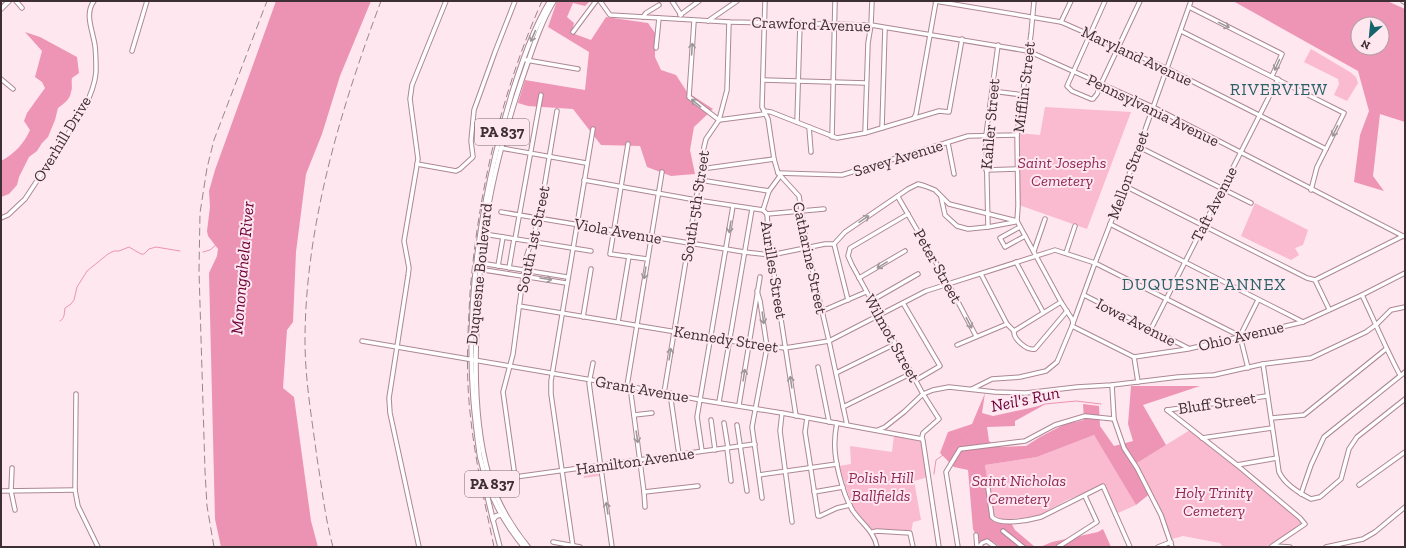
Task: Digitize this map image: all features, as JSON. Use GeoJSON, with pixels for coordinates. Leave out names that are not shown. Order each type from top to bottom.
{"type":"FeatureCollection","features":[{"type":"Feature","properties":{"kind":"main road"},"geometry":{"type":"LineString","coordinates":[[1,9],[7,1]]}},
{"type":"Feature","properties":{"kind":"main road","name":"Duquesne Boulevard"},"geometry":{"type":"LineString","coordinates":[[479,263],[485,208],[496,152],[524,59],[537,26],[550,1]]}},
{"type":"Feature","properties":{"kind":"main road","name":"PA 837"},"geometry":{"type":"LineString","coordinates":[[478,269],[494,179],[510,113],[529,60],[554,1]]}},
{"type":"Feature","properties":{"kind":"main road","name":"Duquesne Boulevard"},"geometry":{"type":"LineString","coordinates":[[478,269],[472,320],[477,398],[484,454],[503,515],[528,547]]}},
{"type":"Feature","properties":{"kind":"main road","name":"Duquesne Boulevard"},"geometry":{"type":"LineString","coordinates":[[474,360],[474,411],[480,459],[489,488],[503,515],[524,547]]}},
{"type":"Feature","properties":{"kind":"main road"},"geometry":{"type":"LineString","coordinates":[[484,454],[480,459],[493,520]]}},
{"type":"Feature","properties":{"kind":"main road"},"geometry":{"type":"LineString","coordinates":[[493,520],[496,516],[503,515]]}},
{"type":"Feature","properties":{"kind":"street"},"geometry":{"type":"LineString","coordinates":[[16,1],[22,8]]}},
{"type":"Feature","properties":{"kind":"street","name":"Overhill Drive"},"geometry":{"type":"LineString","coordinates":[[1,218],[8,215],[25,199],[84,111],[96,74],[95,47],[89,16],[90,6],[94,1]]}},
{"type":"Feature","properties":{"kind":"street"},"geometry":{"type":"LineString","coordinates":[[132,51],[146,1]]}},
{"type":"Feature","properties":{"kind":"street"},"geometry":{"type":"LineString","coordinates":[[419,547],[389,400],[408,276],[404,236],[418,153],[410,99],[411,92],[412,86],[446,1]]}},
{"type":"Feature","properties":{"kind":"street"},"geometry":{"type":"LineString","coordinates":[[417,164],[456,170],[460,169],[473,157],[471,136],[474,110],[494,52],[515,1]]}},
{"type":"Feature","properties":{"kind":"street"},"geometry":{"type":"LineString","coordinates":[[573,32],[596,1]]}},
{"type":"Feature","properties":{"kind":"street","name":"Crawford Avenue"},"geometry":{"type":"LineString","coordinates":[[600,1],[610,15],[729,22],[834,23],[871,25],[1028,51]]}},
{"type":"Feature","properties":{"kind":"street"},"geometry":{"type":"LineString","coordinates":[[672,1],[682,20]]}},
{"type":"Feature","properties":{"kind":"street"},"geometry":{"type":"LineString","coordinates":[[680,15],[699,1]]}},
{"type":"Feature","properties":{"kind":"street"},"geometry":{"type":"LineString","coordinates":[[708,21],[737,1]]}},
{"type":"Feature","properties":{"kind":"street","name":"Catharine Street"},"geometry":{"type":"LineString","coordinates":[[765,1],[762,107],[768,119],[774,159],[779,175],[799,196],[807,247],[847,425]]}},
{"type":"Feature","properties":{"kind":"street"},"geometry":{"type":"LineString","coordinates":[[832,137],[835,1]]}},
{"type":"Feature","properties":{"kind":"street"},"geometry":{"type":"LineString","coordinates":[[865,133],[868,43],[871,25],[872,1]]}},
{"type":"Feature","properties":{"kind":"street"},"geometry":{"type":"LineString","coordinates":[[914,118],[916,114],[935,1]]}},
{"type":"Feature","properties":{"kind":"street","name":"Maryland Avenue"},"geometry":{"type":"LineString","coordinates":[[935,1],[1033,16],[1061,22],[1168,69],[1326,149]]}},
{"type":"Feature","properties":{"kind":"street","name":"Mifflin Street"},"geometry":{"type":"LineString","coordinates":[[1017,221],[1017,135],[1034,1]]}},
{"type":"Feature","properties":{"kind":"street"},"geometry":{"type":"LineString","coordinates":[[1061,22],[1071,1]]}},
{"type":"Feature","properties":{"kind":"street"},"geometry":{"type":"LineString","coordinates":[[1105,1],[1067,86],[1068,88],[1093,99],[1099,90],[1140,1]]}},
{"type":"Feature","properties":{"kind":"street","name":"Mellon Street"},"geometry":{"type":"LineString","coordinates":[[971,389],[992,379],[1020,377],[1046,371],[1057,362],[1125,186],[1191,1]]}},
{"type":"Feature","properties":{"kind":"street"},"geometry":{"type":"LineString","coordinates":[[643,17],[646,13],[659,5]]}},
{"type":"Feature","properties":{"kind":"street"},"geometry":{"type":"LineString","coordinates":[[1189,7],[1282,54],[1272,76]]}},
{"type":"Feature","properties":{"kind":"street"},"geometry":{"type":"LineString","coordinates":[[656,48],[658,18]]}},
{"type":"Feature","properties":{"kind":"street"},"geometry":{"type":"LineString","coordinates":[[694,20],[689,97],[719,120],[771,112],[837,138],[865,133],[939,111],[949,112],[962,39]]}},
{"type":"Feature","properties":{"kind":"street","name":"South 5th Street"},"geometry":{"type":"LineString","coordinates":[[664,393],[688,243],[700,180],[704,146],[706,139],[719,120],[727,90],[729,22]]}},
{"type":"Feature","properties":{"kind":"street"},"geometry":{"type":"LineString","coordinates":[[797,122],[800,23]]}},
{"type":"Feature","properties":{"kind":"street"},"geometry":{"type":"LineString","coordinates":[[882,128],[885,28]]}},
{"type":"Feature","properties":{"kind":"street"},"geometry":{"type":"LineString","coordinates":[[1181,31],[1344,112],[1317,168],[1311,190]]}},
{"type":"Feature","properties":{"kind":"street","name":"Kahler Street"},"geometry":{"type":"LineString","coordinates":[[988,227],[986,214],[986,135],[998,45]]}},
{"type":"Feature","properties":{"kind":"street","name":"Pennsylvania Avenue"},"geometry":{"type":"LineString","coordinates":[[1028,51],[1153,107],[1311,190],[1405,236]]}},
{"type":"Feature","properties":{"kind":"street"},"geometry":{"type":"LineString","coordinates":[[524,59],[578,69]]}},
{"type":"Feature","properties":{"kind":"street"},"geometry":{"type":"LineString","coordinates":[[1,79],[13,89]]}},
{"type":"Feature","properties":{"kind":"street","name":"Taft Avenue"},"geometry":{"type":"LineString","coordinates":[[1151,329],[1278,79]]}},
{"type":"Feature","properties":{"kind":"street"},"geometry":{"type":"LineString","coordinates":[[763,80],[866,83]]}},
{"type":"Feature","properties":{"kind":"street"},"geometry":{"type":"LineString","coordinates":[[992,91],[1023,95]]}},
{"type":"Feature","properties":{"kind":"street"},"geometry":{"type":"LineString","coordinates":[[510,268],[541,95]]}},
{"type":"Feature","properties":{"kind":"street","name":"South 1st Street"},"geometry":{"type":"LineString","coordinates":[[515,477],[503,392],[513,354],[527,255],[540,218],[557,111]]}},
{"type":"Feature","properties":{"kind":"street"},"geometry":{"type":"LineString","coordinates":[[809,127],[811,152]]}},
{"type":"Feature","properties":{"kind":"street"},"geometry":{"type":"LineString","coordinates":[[573,546],[551,388],[566,283],[593,129]]}},
{"type":"Feature","properties":{"kind":"street","name":"Savey Avenue"},"geometry":{"type":"LineString","coordinates":[[779,175],[842,174],[968,136],[1017,135]]}},
{"type":"Feature","properties":{"kind":"street"},"geometry":{"type":"LineString","coordinates":[[948,142],[954,174]]}},
{"type":"Feature","properties":{"kind":"street"},"geometry":{"type":"LineString","coordinates":[[628,144],[610,254],[647,259]]}},
{"type":"Feature","properties":{"kind":"street"},"geometry":{"type":"LineString","coordinates":[[1138,147],[1251,203]]}},
{"type":"Feature","properties":{"kind":"street"},"geometry":{"type":"LineString","coordinates":[[501,148],[586,163]]}},
{"type":"Feature","properties":{"kind":"street"},"geometry":{"type":"LineString","coordinates":[[701,169],[774,159]]}},
{"type":"Feature","properties":{"kind":"street"},"geometry":{"type":"LineString","coordinates":[[986,170],[1017,169]]}},
{"type":"Feature","properties":{"kind":"street"},"geometry":{"type":"LineString","coordinates":[[645,507],[634,415],[628,386],[662,172]]}},
{"type":"Feature","properties":{"kind":"street","name":"Aurilles Street"},"geometry":{"type":"LineString","coordinates":[[779,175],[769,191],[763,210],[767,214],[771,255],[796,416]]}},
{"type":"Feature","properties":{"kind":"street"},"geometry":{"type":"LineString","coordinates":[[584,180],[696,200],[763,210]]}},
{"type":"Feature","properties":{"kind":"street"},"geometry":{"type":"LineString","coordinates":[[700,180],[769,191]]}},
{"type":"Feature","properties":{"kind":"street"},"geometry":{"type":"LineString","coordinates":[[848,300],[834,244],[845,232],[908,189],[918,184],[931,187],[949,204],[1017,221],[1061,302],[1072,319],[1072,326],[1134,357],[1138,382]]}},
{"type":"Feature","properties":{"kind":"street"},"geometry":{"type":"LineString","coordinates":[[1125,186],[1307,278],[1314,280],[1405,236]]}},
{"type":"Feature","properties":{"kind":"street"},"geometry":{"type":"LineString","coordinates":[[941,196],[945,215],[957,226],[968,229],[988,227],[1017,221]]}},
{"type":"Feature","properties":{"kind":"street","name":"Peter Street"},"geometry":{"type":"LineString","coordinates":[[898,197],[949,285],[976,336]]}},
{"type":"Feature","properties":{"kind":"street"},"geometry":{"type":"LineString","coordinates":[[702,451],[697,418],[712,338],[733,206]]}},
{"type":"Feature","properties":{"kind":"street"},"geometry":{"type":"LineString","coordinates":[[719,402],[752,209]]}},
{"type":"Feature","properties":{"kind":"street"},"geometry":{"type":"LineString","coordinates":[[767,214],[824,209]]}},
{"type":"Feature","properties":{"kind":"street","name":"Viola Avenue"},"geometry":{"type":"LineString","coordinates":[[501,212],[744,252],[771,255],[807,247],[834,244]]}},
{"type":"Feature","properties":{"kind":"street","name":"Wilmot Street"},"geometry":{"type":"LineString","coordinates":[[908,214],[850,248],[848,256],[895,344],[939,419],[923,433],[922,439]]}},
{"type":"Feature","properties":{"kind":"street"},"geometry":{"type":"LineString","coordinates":[[1034,251],[1045,219]]}},
{"type":"Feature","properties":{"kind":"street"},"geometry":{"type":"LineString","coordinates":[[1110,224],[1184,263],[1303,322]]}},
{"type":"Feature","properties":{"kind":"street"},"geometry":{"type":"LineString","coordinates":[[1020,226],[1000,238],[1005,247],[1025,236]]}},
{"type":"Feature","properties":{"kind":"street"},"geometry":{"type":"LineString","coordinates":[[1066,253],[1075,226]]}},
{"type":"Feature","properties":{"kind":"street"},"geometry":{"type":"LineString","coordinates":[[484,234],[591,251]]}},
{"type":"Feature","properties":{"kind":"street"},"geometry":{"type":"LineString","coordinates":[[498,266],[503,237]]}},
{"type":"Feature","properties":{"kind":"street","name":"Kennedy Street"},"geometry":{"type":"LineString","coordinates":[[519,306],[767,347],[785,348],[829,341],[926,291],[949,285],[1054,250],[1095,263],[1240,336]]}},
{"type":"Feature","properties":{"kind":"street"},"geometry":{"type":"LineString","coordinates":[[859,278],[905,251]]}},
{"type":"Feature","properties":{"kind":"street"},"geometry":{"type":"LineString","coordinates":[[618,322],[629,256]]}},
{"type":"Feature","properties":{"kind":"street"},"geometry":{"type":"LineString","coordinates":[[1016,262],[1043,312]]}},
{"type":"Feature","properties":{"kind":"street"},"geometry":{"type":"LineString","coordinates":[[479,263],[567,277]]}},
{"type":"Feature","properties":{"kind":"street"},"geometry":{"type":"LineString","coordinates":[[478,269],[566,283]]}},
{"type":"Feature","properties":{"kind":"street"},"geometry":{"type":"LineString","coordinates":[[583,317],[591,269]]}},
{"type":"Feature","properties":{"kind":"street","name":"Ohio Avenue"},"geometry":{"type":"LineString","coordinates":[[1134,357],[1188,349],[1303,322],[1362,295],[1405,273]]}},
{"type":"Feature","properties":{"kind":"street"},"geometry":{"type":"LineString","coordinates":[[871,301],[918,274]]}},
{"type":"Feature","properties":{"kind":"street"},"geometry":{"type":"LineString","coordinates":[[981,274],[1007,324],[1014,331],[1015,336],[1030,350],[1035,349],[1067,312]]}},
{"type":"Feature","properties":{"kind":"street"},"geometry":{"type":"LineString","coordinates":[[739,405],[760,277]]}},
{"type":"Feature","properties":{"kind":"street"},"geometry":{"type":"LineString","coordinates":[[1314,280],[1329,309]]}},
{"type":"Feature","properties":{"kind":"street"},"geometry":{"type":"LineString","coordinates":[[757,290],[767,347],[752,427],[762,498]]}},
{"type":"Feature","properties":{"kind":"street"},"geometry":{"type":"LineString","coordinates":[[822,311],[866,292]]}},
{"type":"Feature","properties":{"kind":"street","name":"Iowa Avenue"},"geometry":{"type":"LineString","coordinates":[[1084,295],[1188,349]]}},
{"type":"Feature","properties":{"kind":"street"},"geometry":{"type":"LineString","coordinates":[[1362,295],[1377,324],[1386,349],[1400,375]]}},
{"type":"Feature","properties":{"kind":"street"},"geometry":{"type":"LineString","coordinates":[[1248,368],[1240,336],[1258,300]]}},
{"type":"Feature","properties":{"kind":"street"},"geometry":{"type":"LineString","coordinates":[[1014,331],[1061,302]]}},
{"type":"Feature","properties":{"kind":"street"},"geometry":{"type":"LineString","coordinates":[[903,303],[940,366],[916,380]]}},
{"type":"Feature","properties":{"kind":"street"},"geometry":{"type":"LineString","coordinates":[[877,431],[885,427],[904,412],[923,394],[933,390],[949,388],[1026,393],[1178,377],[1214,375],[1263,364],[1311,358],[1366,332],[1377,324],[1391,310],[1405,307]]}},
{"type":"Feature","properties":{"kind":"street"},"geometry":{"type":"LineString","coordinates":[[957,345],[1007,324]]}},
{"type":"Feature","properties":{"kind":"street","name":"Grant Avenue"},"geometry":{"type":"LineString","coordinates":[[362,341],[628,386],[700,400],[739,405],[922,439]]}},
{"type":"Feature","properties":{"kind":"street"},"geometry":{"type":"LineString","coordinates":[[836,373],[895,344]]}},
{"type":"Feature","properties":{"kind":"street"},"geometry":{"type":"LineString","coordinates":[[1272,418],[1304,414],[1386,349]]}},
{"type":"Feature","properties":{"kind":"street"},"geometry":{"type":"LineString","coordinates":[[593,363],[589,383],[612,547]]}},
{"type":"Feature","properties":{"kind":"street"},"geometry":{"type":"LineString","coordinates":[[1263,364],[1267,396],[1272,418],[1272,428],[1282,478],[1301,494],[1312,499],[1320,497],[1341,479],[1349,449],[1357,436],[1405,399]]}},
{"type":"Feature","properties":{"kind":"street"},"geometry":{"type":"LineString","coordinates":[[818,367],[829,422]]}},
{"type":"Feature","properties":{"kind":"street"},"geometry":{"type":"LineString","coordinates":[[1301,494],[1311,465],[1324,438],[1405,372]]}},
{"type":"Feature","properties":{"kind":"street"},"geometry":{"type":"LineString","coordinates":[[843,407],[912,373]]}},
{"type":"Feature","properties":{"kind":"street"},"geometry":{"type":"LineString","coordinates":[[1112,385],[1114,419],[1124,448],[1137,468],[1161,515],[1172,547]]}},
{"type":"Feature","properties":{"kind":"street"},"geometry":{"type":"LineString","coordinates":[[76,394],[75,490],[78,506],[98,547]]}},
{"type":"Feature","properties":{"kind":"street"},"geometry":{"type":"LineString","coordinates":[[670,394],[678,455]]}},
{"type":"Feature","properties":{"kind":"street","name":"Bluff Street"},"geometry":{"type":"LineString","coordinates":[[1202,438],[1167,410],[1267,396]]}},
{"type":"Feature","properties":{"kind":"street"},"geometry":{"type":"LineString","coordinates":[[634,415],[652,413]]}},
{"type":"Feature","properties":{"kind":"street"},"geometry":{"type":"LineString","coordinates":[[782,413],[780,431],[792,522]]}},
{"type":"Feature","properties":{"kind":"street"},"geometry":{"type":"LineString","coordinates":[[958,547],[946,472],[960,449],[1025,441],[1055,425],[1084,416],[1114,419]]}},
{"type":"Feature","properties":{"kind":"street"},"geometry":{"type":"LineString","coordinates":[[807,418],[804,432],[818,516],[837,508],[850,505]]}},
{"type":"Feature","properties":{"kind":"street"},"geometry":{"type":"LineString","coordinates":[[711,420],[716,450]]}},
{"type":"Feature","properties":{"kind":"street"},"geometry":{"type":"LineString","coordinates":[[724,423],[731,481]]}},
{"type":"Feature","properties":{"kind":"street"},"geometry":{"type":"LineString","coordinates":[[837,423],[834,441],[837,464],[843,487],[850,505],[858,518],[872,532],[877,547]]}},
{"type":"Feature","properties":{"kind":"street"},"geometry":{"type":"LineString","coordinates":[[737,425],[747,491]]}},
{"type":"Feature","properties":{"kind":"street"},"geometry":{"type":"LineString","coordinates":[[1202,438],[1272,428]]}},
{"type":"Feature","properties":{"kind":"street"},"geometry":{"type":"LineString","coordinates":[[1202,438],[1237,465],[1300,518],[1305,524],[1272,546]]}},
{"type":"Feature","properties":{"kind":"street"},"geometry":{"type":"LineString","coordinates":[[922,439],[939,547]]}},
{"type":"Feature","properties":{"kind":"street","name":"Hamilton Avenue"},"geometry":{"type":"LineString","coordinates":[[515,477],[755,444]]}},
{"type":"Feature","properties":{"kind":"street"},"geometry":{"type":"LineString","coordinates":[[1359,485],[1405,452]]}},
{"type":"Feature","properties":{"kind":"street"},"geometry":{"type":"LineString","coordinates":[[1237,465],[1277,458]]}},
{"type":"Feature","properties":{"kind":"street"},"geometry":{"type":"LineString","coordinates":[[759,475],[837,464]]}},
{"type":"Feature","properties":{"kind":"street"},"geometry":{"type":"LineString","coordinates":[[12,468],[11,491],[14,510]]}},
{"type":"Feature","properties":{"kind":"street"},"geometry":{"type":"LineString","coordinates":[[644,492],[698,486]]}},
{"type":"Feature","properties":{"kind":"street"},"geometry":{"type":"LineString","coordinates":[[988,488],[992,517],[999,521],[1033,519],[1041,517],[1103,486],[1130,547]]}},
{"type":"Feature","properties":{"kind":"street"},"geometry":{"type":"LineString","coordinates":[[814,492],[843,487]]}},
{"type":"Feature","properties":{"kind":"street"},"geometry":{"type":"LineString","coordinates":[[1,491],[75,490]]}},
{"type":"Feature","properties":{"kind":"street"},"geometry":{"type":"LineString","coordinates":[[1058,547],[1097,522],[1085,496]]}},
{"type":"Feature","properties":{"kind":"street"},"geometry":{"type":"LineString","coordinates":[[1326,547],[1363,539],[1375,532],[1405,507]]}},
{"type":"Feature","properties":{"kind":"street"},"geometry":{"type":"LineString","coordinates":[[493,520],[500,547]]}},
{"type":"Feature","properties":{"kind":"street"},"geometry":{"type":"LineString","coordinates":[[872,532],[877,531],[910,534],[913,547]]}},
{"type":"Feature","properties":{"kind":"street"},"geometry":{"type":"LineString","coordinates":[[1003,531],[1023,547]]}},
{"type":"Feature","properties":{"kind":"street"},"geometry":{"type":"LineString","coordinates":[[976,535],[978,547]]}},
{"type":"Feature","properties":{"kind":"street"},"geometry":{"type":"LineString","coordinates":[[978,547],[985,541],[995,547]]}},
{"type":"Feature","properties":{"kind":"street"},"geometry":{"type":"LineString","coordinates":[[553,542],[580,547]]}},
{"type":"Feature","properties":{"kind":"street"},"geometry":{"type":"LineString","coordinates":[[1158,547],[1171,542]]}},
{"type":"Feature","properties":{"kind":"street"},"geometry":{"type":"LineString","coordinates":[[1272,546],[1290,547]]}},
{"type":"Feature","properties":{"kind":"green space"},"geometry":{"type":"Polygon","coordinates":[[[1311,49],[1356,77],[1358,83],[1347,101],[1334,95],[1339,84],[1338,79],[1304,62],[1311,49]]]}},
{"type":"Feature","properties":{"kind":"green space","name":"Saint Josephs Cemetery"},"geometry":{"type":"Polygon","coordinates":[[[1045,107],[1131,112],[1087,229],[1019,205],[1019,133],[1040,135],[1045,107]]]}},
{"type":"Feature","properties":{"kind":"green space"},"geometry":{"type":"Polygon","coordinates":[[[1255,203],[1308,230],[1303,245],[1295,248],[1299,255],[1291,260],[1241,236],[1255,203]]]}},
{"type":"Feature","properties":{"kind":"green space","name":"Holy Trinity Cemetery"},"geometry":{"type":"Polygon","coordinates":[[[1190,430],[1302,520],[1303,522],[1301,527],[1265,547],[1223,547],[1220,543],[1183,536],[1172,539],[1161,510],[1137,463],[1190,430]]]}},
{"type":"Feature","properties":{"kind":"green space","name":"Saint Nicholas Cemetery"},"geometry":{"type":"Polygon","coordinates":[[[1094,435],[1136,505],[1118,513],[1104,485],[1067,500],[1038,516],[1003,520],[995,518],[993,515],[985,465],[1037,457],[1094,435]]]}},
{"type":"Feature","properties":{"kind":"green space","name":"Polish Hill Ballfields"},"geometry":{"type":"Polygon","coordinates":[[[894,436],[920,441],[928,477],[914,481],[921,520],[913,522],[911,532],[872,530],[853,508],[839,466],[851,464],[850,446],[892,452],[894,436]]]}},
{"type":"Feature","properties":{"kind":"green space"},"geometry":{"type":"Polygon","coordinates":[[[598,469],[599,476],[584,478],[583,471],[598,469]]]}},
{"type":"Feature","properties":{"kind":"shaded area"},"geometry":{"type":"Polygon","coordinates":[[[557,1],[590,1],[585,6],[573,3],[567,17],[574,23],[572,33],[591,40],[606,17],[648,23],[655,33],[655,57],[661,70],[676,75],[687,92],[713,109],[694,127],[690,150],[695,174],[671,176],[647,167],[640,146],[601,145],[573,109],[528,106],[518,103],[525,80],[585,90],[589,52],[548,27],[557,1]]]}},
{"type":"Feature","properties":{"kind":"shaded area"},"geometry":{"type":"Polygon","coordinates":[[[1233,1],[1387,1],[1405,9],[1405,122],[1380,114],[1373,176],[1384,191],[1354,182],[1360,135],[1369,111],[1358,71],[1233,1]]]}},
{"type":"Feature","properties":{"kind":"shaded area"},"geometry":{"type":"Polygon","coordinates":[[[25,32],[40,37],[77,57],[79,73],[72,78],[72,89],[70,95],[66,102],[58,108],[48,137],[37,151],[29,157],[19,177],[17,185],[9,194],[1,197],[1,161],[14,152],[25,140],[30,130],[24,121],[27,113],[45,88],[42,82],[35,77],[42,51],[25,32]]]}},
{"type":"Feature","properties":{"kind":"shaded area"},"geometry":{"type":"Polygon","coordinates":[[[1131,386],[1200,386],[1143,405],[1166,445],[1137,463],[1152,492],[1136,505],[1094,435],[1037,457],[985,465],[993,515],[1000,519],[1009,519],[1015,530],[1035,547],[1000,547],[993,542],[980,543],[973,529],[968,470],[954,467],[940,453],[948,432],[972,424],[985,393],[982,413],[993,416],[1044,405],[1015,421],[1015,426],[987,427],[989,441],[998,447],[1026,446],[1065,424],[1084,420],[1083,404],[1099,406],[1100,426],[1114,446],[1133,441],[1128,424],[1131,386]]]}},
{"type":"Feature","properties":{"kind":"shaded area"},"geometry":{"type":"Polygon","coordinates":[[[1103,529],[1111,547],[1040,547],[1052,542],[1098,532],[1103,529]]]}},
{"type":"Feature","properties":{"kind":"water","name":"Monongahela River"},"geometry":{"type":"Polygon","coordinates":[[[276,1],[371,1],[340,76],[322,134],[306,174],[296,252],[293,322],[287,330],[283,388],[294,397],[311,521],[318,547],[221,547],[215,519],[209,273],[217,256],[218,249],[208,236],[207,231],[210,207],[209,191],[215,170],[276,1]]]}},
{"type":"Feature","properties":{"kind":"waterway"},"geometry":{"type":"LineString","coordinates":[[203,252],[210,250],[216,245]]}},
{"type":"Feature","properties":{"kind":"waterway"},"geometry":{"type":"LineString","coordinates":[[60,321],[64,317],[65,308],[74,300],[77,287],[87,271],[108,254],[129,247],[141,254],[144,254],[149,249],[156,247],[180,251]]}},
{"type":"Feature","properties":{"kind":"waterway","name":"Neil's Run"},"geometry":{"type":"LineString","coordinates":[[934,474],[936,460],[946,453],[951,445],[970,433],[980,422],[1021,413],[1045,404],[1076,401],[1101,404]]}},
{"type":"Feature","properties":{"kind":"railway"},"geometry":{"type":"LineString","coordinates":[[214,547],[207,506],[205,471],[199,271],[200,213],[207,168],[214,140],[267,1]]}},
{"type":"Feature","properties":{"kind":"railway"},"geometry":{"type":"LineString","coordinates":[[333,547],[324,503],[307,385],[305,356],[307,298],[311,254],[318,211],[328,168],[352,83],[381,1]]}},
{"type":"Feature","properties":{"kind":"railway"},"geometry":{"type":"LineString","coordinates":[[494,547],[476,457],[469,401],[467,360],[470,293],[485,181],[503,107],[527,36],[542,1]]}},
{"type":"Feature","properties":{"kind":"district","name":"RIVERVIEW"},"geometry":{"type":"Point","coordinates":[1279,89]}},
{"type":"Feature","properties":{"kind":"district","name":"DUQUESNE ANNEX"},"geometry":{"type":"Point","coordinates":[1204,284]}}]}
